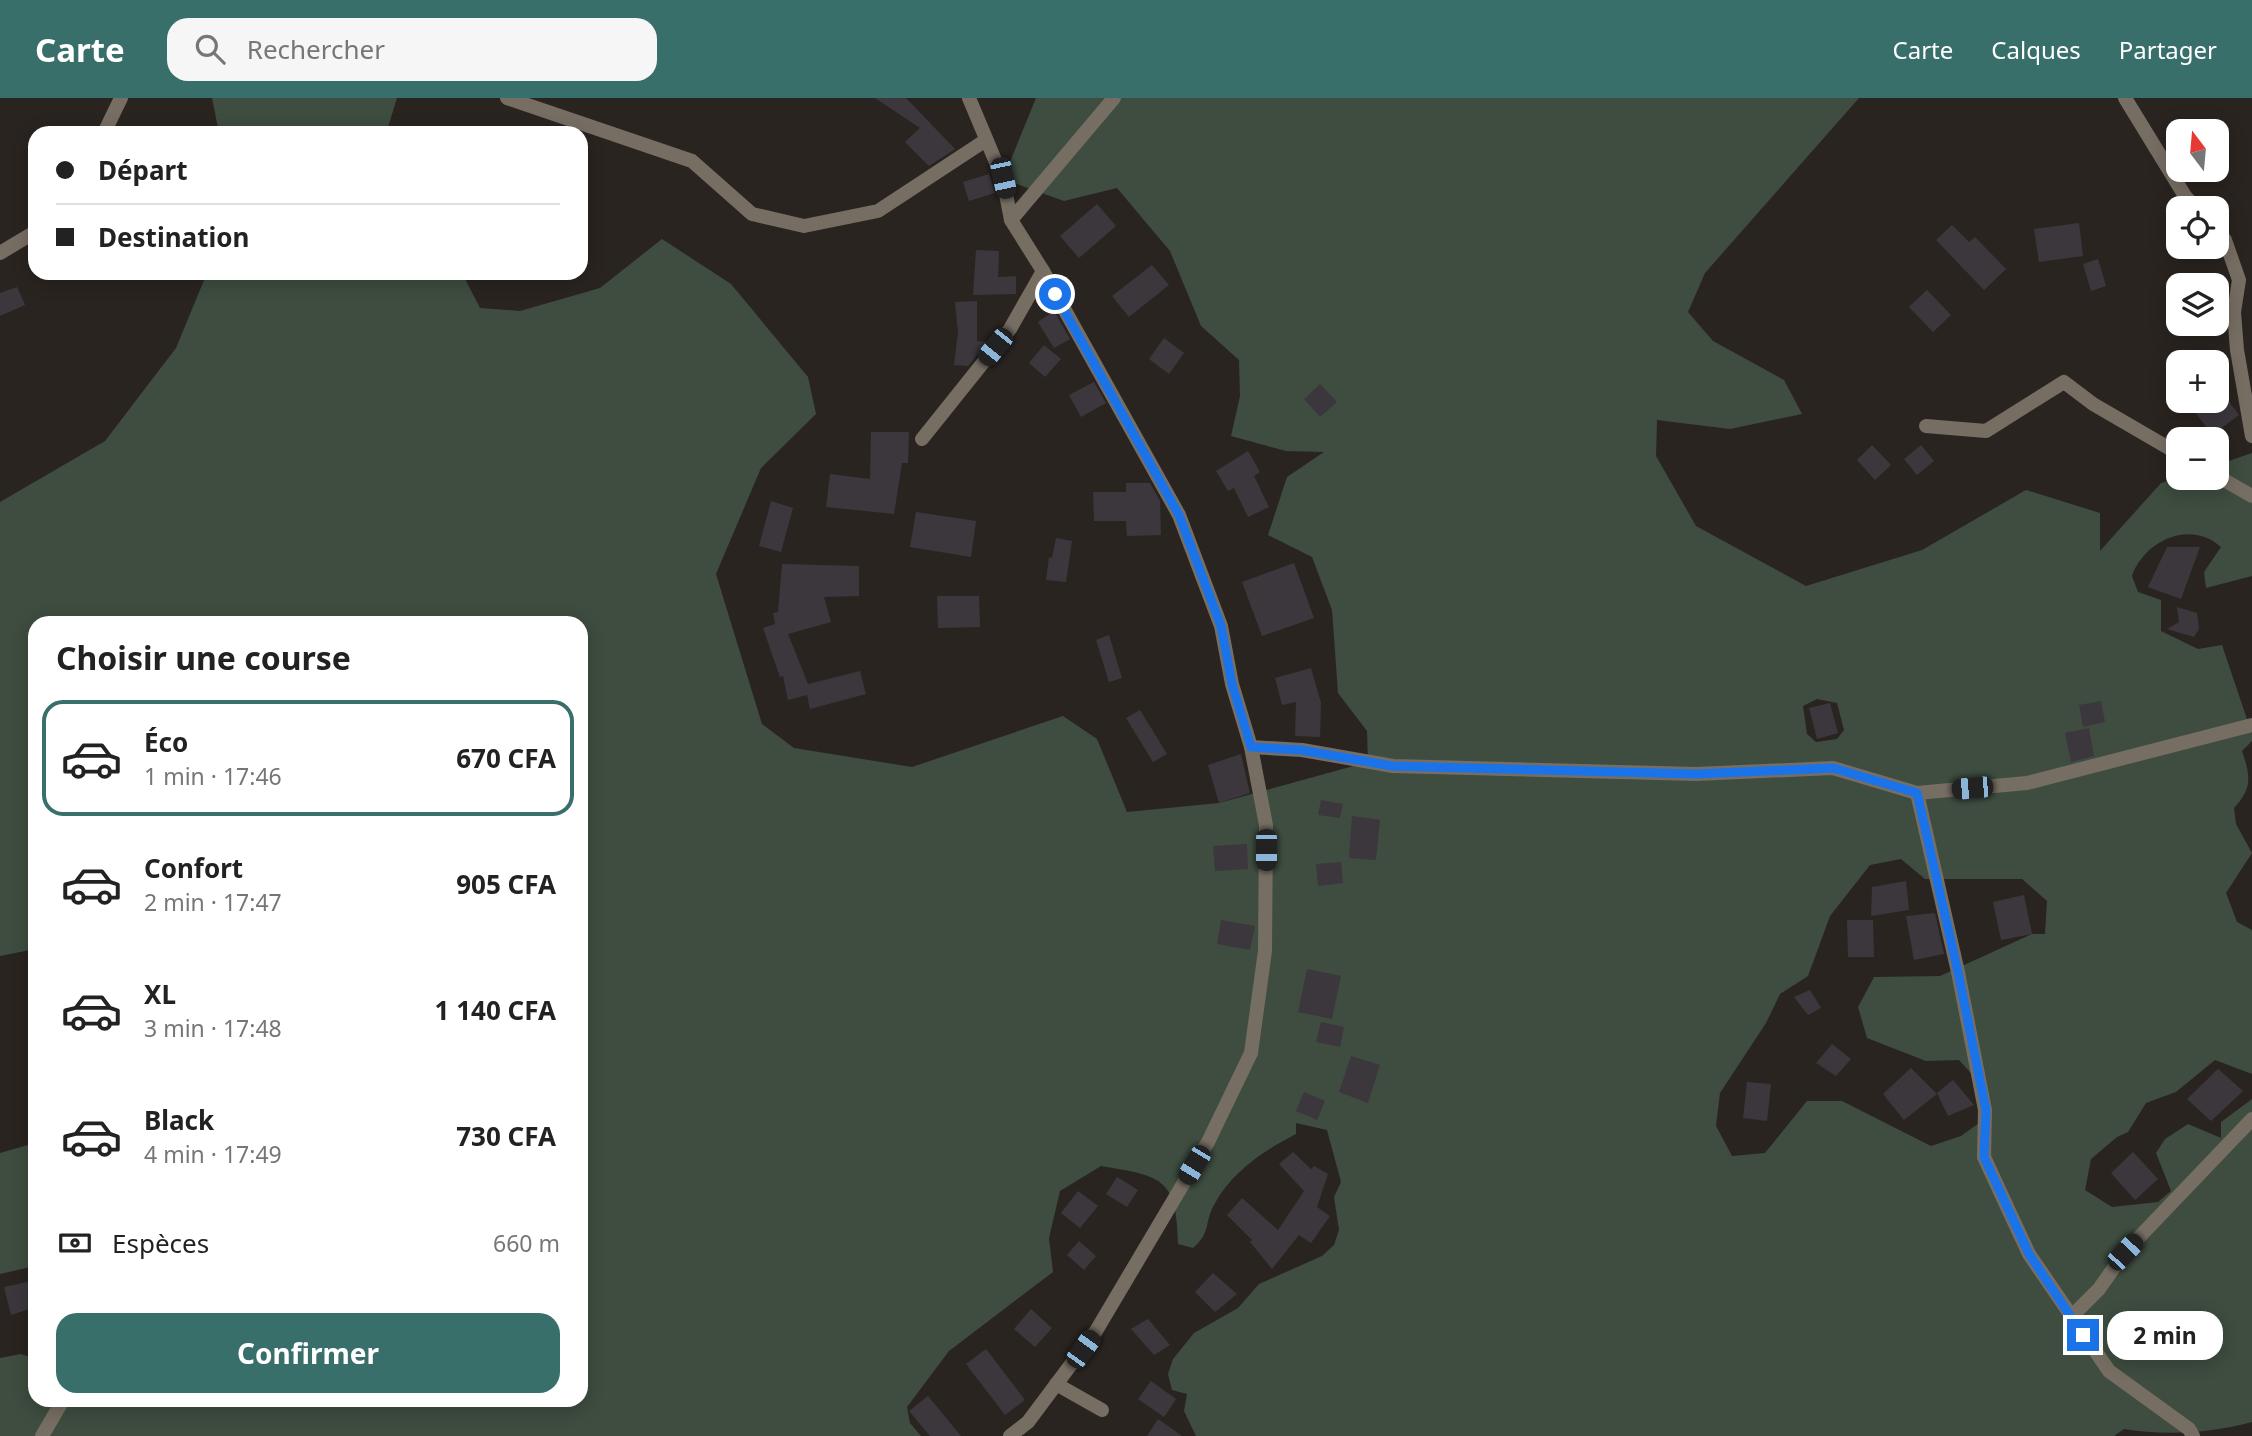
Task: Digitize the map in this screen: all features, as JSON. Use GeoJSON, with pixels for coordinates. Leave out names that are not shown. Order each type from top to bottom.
{"type":"FeatureCollection","features":[{"type":"Feature","properties":{"kind":"street"},"geometry":{"type":"LineString","coordinates":[[107,126],[121,98]]}},
{"type":"Feature","properties":{"kind":"street"},"geometry":{"type":"LineString","coordinates":[[507,98],[692,161],[752,214],[804,226],[878,211],[986,139]]}},
{"type":"Feature","properties":{"kind":"street"},"geometry":{"type":"LineString","coordinates":[[968,98],[1003,178],[1011,220],[1043,271],[1179,515],[1221,626],[1232,684],[1251,747],[1266,825],[1265,951],[1251,1053],[1201,1153],[1096,1331],[1028,1422],[1010,1436]]}},
{"type":"Feature","properties":{"kind":"street"},"geometry":{"type":"LineString","coordinates":[[1011,220],[1114,98]]}},
{"type":"Feature","properties":{"kind":"street"},"geometry":{"type":"LineString","coordinates":[[2125,98],[2185,196]]}},
{"type":"Feature","properties":{"kind":"street"},"geometry":{"type":"LineString","coordinates":[[0,253],[28,236]]}},
{"type":"Feature","properties":{"kind":"street"},"geometry":{"type":"LineString","coordinates":[[2229,252],[2238,280],[2234,312],[2237,350],[2252,436]]}},
{"type":"Feature","properties":{"kind":"street"},"geometry":{"type":"LineString","coordinates":[[922,439],[1010,329],[1043,271]]}},
{"type":"Feature","properties":{"kind":"street"},"geometry":{"type":"LineString","coordinates":[[1926,426],[1986,431],[2064,382],[2093,404],[2166,446]]}},
{"type":"Feature","properties":{"kind":"street"},"geometry":{"type":"LineString","coordinates":[[2229,483],[2252,496]]}},
{"type":"Feature","properties":{"kind":"street"},"geometry":{"type":"LineString","coordinates":[[1251,747],[1301,750],[1392,766],[1696,774],[1833,768],[1917,793],[2027,783],[2252,725]]}},
{"type":"Feature","properties":{"kind":"street"},"geometry":{"type":"LineString","coordinates":[[1917,793],[1986,1110],[1984,1157],[2029,1254],[2070,1318],[2109,1371],[2189,1429],[2193,1436]]}},
{"type":"Feature","properties":{"kind":"street"},"geometry":{"type":"LineString","coordinates":[[2070,1318],[2099,1289],[2125,1252],[2252,1119]]}},
{"type":"Feature","properties":{"kind":"street"},"geometry":{"type":"LineString","coordinates":[[1056,1384],[1102,1410]]}},
{"type":"Feature","properties":{"kind":"street"},"geometry":{"type":"LineString","coordinates":[[43,1436],[59,1407]]}},
{"type":"Feature","properties":{"kind":"green space"},"geometry":{"type":"Polygon","coordinates":[[[212,98],[397,98],[388,126],[218,126],[212,98]]]}},
{"type":"Feature","properties":{"kind":"green space"},"geometry":{"type":"Polygon","coordinates":[[[1036,98],[1859,98],[1705,273],[1688,312],[1713,341],[1784,380],[1802,414],[1730,429],[1657,420],[1656,456],[1696,526],[1806,586],[1922,550],[2026,490],[2100,513],[2100,551],[2161,483],[2166,481],[2166,490],[2229,490],[2229,461],[2252,453],[2252,576],[2206,588],[2204,572],[2221,547],[2196,535],[2182,535],[2157,544],[2138,564],[2132,576],[2138,592],[2161,600],[2161,631],[2198,649],[2222,645],[2252,734],[2252,741],[2242,751],[2248,775],[2247,788],[2234,808],[2236,824],[2252,853],[2226,893],[2237,922],[2252,930],[2252,1074],[2215,1060],[2176,1092],[2146,1103],[2128,1132],[2117,1137],[2091,1159],[2085,1190],[2112,1207],[2158,1202],[2171,1191],[2156,1153],[2165,1139],[2188,1124],[2221,1138],[2221,1122],[2252,1099],[2252,1422],[2188,1432],[2124,1429],[2114,1436],[1196,1436],[1184,1411],[1187,1394],[1172,1390],[1168,1374],[1173,1359],[1194,1333],[1238,1308],[1259,1284],[1322,1256],[1334,1245],[1339,1230],[1334,1197],[1341,1182],[1327,1130],[1296,1123],[1296,1134],[1261,1155],[1230,1182],[1211,1211],[1205,1233],[1193,1248],[1178,1244],[1174,1205],[1162,1184],[1151,1177],[1101,1166],[1060,1191],[1049,1238],[1053,1272],[949,1351],[907,1407],[910,1423],[921,1436],[0,1436],[0,1358],[21,1354],[28,1356],[28,1407],[588,1407],[588,616],[28,616],[28,950],[0,956],[0,502],[105,441],[176,348],[204,280],[466,280],[480,308],[520,311],[600,288],[662,239],[731,284],[808,377],[816,414],[761,468],[716,574],[762,724],[794,748],[912,767],[1063,716],[1097,739],[1127,812],[1219,803],[1368,762],[1367,731],[1338,693],[1332,610],[1312,557],[1268,535],[1287,477],[1324,452],[1286,451],[1231,436],[1240,396],[1239,360],[1201,326],[1170,251],[1117,188],[1064,201],[1003,179],[1036,98]],[[1817,699],[1803,706],[1807,734],[1816,742],[1837,739],[1844,730],[1837,703],[1817,699]],[[1901,859],[1870,865],[1830,916],[1808,976],[1780,994],[1766,1023],[1720,1093],[1716,1126],[1732,1156],[1765,1153],[1807,1101],[1842,1101],[1931,1146],[1961,1136],[1989,1116],[1980,1083],[1959,1060],[1926,1061],[1867,1038],[1858,1007],[1874,977],[1940,976],[2032,934],[2045,934],[2047,901],[2022,879],[1925,879],[1901,859]]]}},
{"type":"Feature","properties":{"kind":"green space"},"geometry":{"type":"Polygon","coordinates":[[[28,1145],[28,1268],[0,1274],[0,1153],[28,1145]]]}},
{"type":"Feature","properties":{"kind":"building"},"geometry":{"type":"Polygon","coordinates":[[[875,98],[906,98],[955,149],[929,166],[905,142],[920,128],[875,98]]]}},
{"type":"Feature","properties":{"kind":"building"},"geometry":{"type":"Polygon","coordinates":[[[989,174],[995,193],[969,201],[963,182],[989,174]]]}},
{"type":"Feature","properties":{"kind":"building"},"geometry":{"type":"Polygon","coordinates":[[[1097,204],[1116,226],[1079,258],[1060,236],[1097,204]]]}},
{"type":"Feature","properties":{"kind":"building"},"geometry":{"type":"Polygon","coordinates":[[[2079,223],[2083,256],[2039,262],[2034,229],[2079,223]]]}},
{"type":"Feature","properties":{"kind":"building"},"geometry":{"type":"Polygon","coordinates":[[[1952,225],[1969,242],[1975,237],[2006,269],[1984,290],[1936,240],[1952,225]]]}},
{"type":"Feature","properties":{"kind":"building"},"geometry":{"type":"Polygon","coordinates":[[[976,250],[999,251],[998,277],[1016,276],[1016,294],[973,295],[976,250]]]}},
{"type":"Feature","properties":{"kind":"building"},"geometry":{"type":"Polygon","coordinates":[[[2098,259],[2106,286],[2091,291],[2083,264],[2098,259]]]}},
{"type":"Feature","properties":{"kind":"building"},"geometry":{"type":"Polygon","coordinates":[[[1152,265],[1169,285],[1129,317],[1112,296],[1152,265]]]}},
{"type":"Feature","properties":{"kind":"building"},"geometry":{"type":"Polygon","coordinates":[[[17,287],[25,305],[0,316],[0,293],[17,287]]]}},
{"type":"Feature","properties":{"kind":"building"},"geometry":{"type":"Polygon","coordinates":[[[1927,290],[1951,315],[1933,332],[1909,307],[1927,290]]]}},
{"type":"Feature","properties":{"kind":"building"},"geometry":{"type":"Polygon","coordinates":[[[977,301],[977,341],[988,342],[968,366],[954,365],[958,333],[955,302],[977,301]]]}},
{"type":"Feature","properties":{"kind":"building"},"geometry":{"type":"Polygon","coordinates":[[[1054,311],[1070,339],[1054,348],[1038,322],[1054,311]]]}},
{"type":"Feature","properties":{"kind":"building"},"geometry":{"type":"Polygon","coordinates":[[[1164,338],[1184,353],[1169,374],[1149,359],[1164,338]]]}},
{"type":"Feature","properties":{"kind":"building"},"geometry":{"type":"Polygon","coordinates":[[[1044,345],[1061,359],[1045,377],[1029,363],[1044,345]]]}},
{"type":"Feature","properties":{"kind":"building"},"geometry":{"type":"Polygon","coordinates":[[[1094,382],[1106,403],[1081,417],[1069,395],[1094,382]]]}},
{"type":"Feature","properties":{"kind":"building"},"geometry":{"type":"Polygon","coordinates":[[[1320,384],[1337,402],[1320,417],[1304,399],[1320,384]]]}},
{"type":"Feature","properties":{"kind":"building"},"geometry":{"type":"Polygon","coordinates":[[[2229,401],[2239,415],[2223,427],[2206,427],[2196,413],[2229,413],[2229,401]]]}},
{"type":"Feature","properties":{"kind":"building"},"geometry":{"type":"Polygon","coordinates":[[[871,432],[909,432],[908,463],[902,463],[894,514],[826,507],[830,474],[870,479],[871,432]]]}},
{"type":"Feature","properties":{"kind":"building"},"geometry":{"type":"Polygon","coordinates":[[[1872,445],[1891,465],[1875,480],[1857,460],[1872,445]]]}},
{"type":"Feature","properties":{"kind":"building"},"geometry":{"type":"Polygon","coordinates":[[[1921,445],[1934,461],[1917,475],[1904,459],[1921,445]]]}},
{"type":"Feature","properties":{"kind":"building"},"geometry":{"type":"Polygon","coordinates":[[[1248,451],[1260,472],[1254,476],[1269,507],[1248,517],[1234,488],[1228,491],[1216,471],[1248,451]]]}},
{"type":"Feature","properties":{"kind":"building"},"geometry":{"type":"Polygon","coordinates":[[[1126,483],[1150,483],[1160,501],[1161,535],[1127,536],[1126,521],[1094,521],[1093,492],[1126,492],[1126,483]]]}},
{"type":"Feature","properties":{"kind":"building"},"geometry":{"type":"Polygon","coordinates":[[[771,501],[793,508],[781,552],[759,546],[771,501]]]}},
{"type":"Feature","properties":{"kind":"building"},"geometry":{"type":"Polygon","coordinates":[[[916,512],[976,521],[971,557],[910,547],[916,512]]]}},
{"type":"Feature","properties":{"kind":"building"},"geometry":{"type":"Polygon","coordinates":[[[1056,538],[1072,541],[1066,582],[1046,580],[1049,557],[1052,558],[1056,538]]]}},
{"type":"Feature","properties":{"kind":"building"},"geometry":{"type":"Polygon","coordinates":[[[2167,547],[2200,547],[2181,599],[2148,587],[2167,547]]]}},
{"type":"Feature","properties":{"kind":"building"},"geometry":{"type":"Polygon","coordinates":[[[1294,563],[1314,618],[1262,636],[1242,582],[1294,563]]]}},
{"type":"Feature","properties":{"kind":"building"},"geometry":{"type":"Polygon","coordinates":[[[782,564],[859,566],[859,596],[824,597],[831,622],[788,634],[808,684],[860,671],[866,694],[810,709],[807,695],[788,700],[783,676],[780,677],[763,628],[775,624],[773,613],[778,612],[782,564]]]}},
{"type":"Feature","properties":{"kind":"building"},"geometry":{"type":"Polygon","coordinates":[[[937,596],[979,596],[980,627],[938,628],[937,596]]]}},
{"type":"Feature","properties":{"kind":"building"},"geometry":{"type":"Polygon","coordinates":[[[2177,607],[2197,613],[2199,629],[2194,637],[2167,629],[2179,622],[2177,607]]]}},
{"type":"Feature","properties":{"kind":"building"},"geometry":{"type":"Polygon","coordinates":[[[1109,635],[1122,678],[1109,682],[1096,640],[1109,635]]]}},
{"type":"Feature","properties":{"kind":"building"},"geometry":{"type":"Polygon","coordinates":[[[1311,668],[1321,703],[1320,737],[1295,736],[1296,702],[1282,705],[1275,678],[1311,668]]]}},
{"type":"Feature","properties":{"kind":"building"},"geometry":{"type":"Polygon","coordinates":[[[2101,701],[2105,722],[2083,727],[2079,705],[2101,701]]]}},
{"type":"Feature","properties":{"kind":"building"},"geometry":{"type":"Polygon","coordinates":[[[1830,703],[1838,733],[1817,739],[1809,708],[1830,703]]]}},
{"type":"Feature","properties":{"kind":"building"},"geometry":{"type":"Polygon","coordinates":[[[1140,710],[1167,754],[1153,762],[1126,718],[1140,710]]]}},
{"type":"Feature","properties":{"kind":"building"},"geometry":{"type":"Polygon","coordinates":[[[2089,728],[2094,756],[2071,762],[2065,733],[2089,728]]]}},
{"type":"Feature","properties":{"kind":"building"},"geometry":{"type":"Polygon","coordinates":[[[1241,754],[1250,793],[1219,803],[1208,765],[1241,754]]]}},
{"type":"Feature","properties":{"kind":"building"},"geometry":{"type":"Polygon","coordinates":[[[1321,800],[1343,804],[1340,818],[1318,815],[1321,800]]]}},
{"type":"Feature","properties":{"kind":"building"},"geometry":{"type":"Polygon","coordinates":[[[1352,816],[1380,820],[1376,860],[1349,858],[1352,816]]]}},
{"type":"Feature","properties":{"kind":"building"},"geometry":{"type":"Polygon","coordinates":[[[1247,844],[1248,869],[1215,871],[1213,846],[1247,844]]]}},
{"type":"Feature","properties":{"kind":"building"},"geometry":{"type":"Polygon","coordinates":[[[1341,862],[1343,883],[1318,886],[1316,864],[1341,862]]]}},
{"type":"Feature","properties":{"kind":"building"},"geometry":{"type":"Polygon","coordinates":[[[1906,881],[1909,910],[1871,916],[1872,887],[1906,881]]]}},
{"type":"Feature","properties":{"kind":"building"},"geometry":{"type":"Polygon","coordinates":[[[2024,895],[2032,934],[2001,940],[1993,902],[2024,895]]]}},
{"type":"Feature","properties":{"kind":"building"},"geometry":{"type":"Polygon","coordinates":[[[1935,913],[1944,954],[1914,960],[1906,916],[1935,913]]]}},
{"type":"Feature","properties":{"kind":"building"},"geometry":{"type":"Polygon","coordinates":[[[1221,920],[1255,926],[1250,950],[1217,944],[1221,920]]]}},
{"type":"Feature","properties":{"kind":"building"},"geometry":{"type":"Polygon","coordinates":[[[1847,920],[1873,920],[1874,957],[1848,957],[1847,920]]]}},
{"type":"Feature","properties":{"kind":"building"},"geometry":{"type":"Polygon","coordinates":[[[1307,969],[1341,976],[1332,1019],[1298,1012],[1307,969]]]}},
{"type":"Feature","properties":{"kind":"building"},"geometry":{"type":"Polygon","coordinates":[[[1810,990],[1821,1008],[1808,1015],[1794,997],[1810,990]]]}},
{"type":"Feature","properties":{"kind":"building"},"geometry":{"type":"Polygon","coordinates":[[[1321,1022],[1344,1027],[1340,1047],[1316,1042],[1321,1022]]]}},
{"type":"Feature","properties":{"kind":"building"},"geometry":{"type":"Polygon","coordinates":[[[1832,1044],[1851,1059],[1836,1076],[1816,1063],[1832,1044]]]}},
{"type":"Feature","properties":{"kind":"building"},"geometry":{"type":"Polygon","coordinates":[[[1351,1056],[1380,1065],[1368,1103],[1339,1092],[1351,1056]]]}},
{"type":"Feature","properties":{"kind":"building"},"geometry":{"type":"Polygon","coordinates":[[[1911,1068],[1937,1094],[1904,1120],[1883,1094],[1911,1068]]]}},
{"type":"Feature","properties":{"kind":"building"},"geometry":{"type":"Polygon","coordinates":[[[2218,1069],[2243,1091],[2211,1121],[2187,1099],[2218,1069]]]}},
{"type":"Feature","properties":{"kind":"building"},"geometry":{"type":"Polygon","coordinates":[[[1953,1080],[1974,1105],[1948,1116],[1937,1093],[1953,1080]]]}},
{"type":"Feature","properties":{"kind":"building"},"geometry":{"type":"Polygon","coordinates":[[[1747,1082],[1771,1084],[1767,1121],[1743,1118],[1747,1082]]]}},
{"type":"Feature","properties":{"kind":"building"},"geometry":{"type":"Polygon","coordinates":[[[1304,1092],[1325,1101],[1317,1120],[1296,1111],[1304,1092]]]}},
{"type":"Feature","properties":{"kind":"building"},"geometry":{"type":"Polygon","coordinates":[[[1293,1152],[1311,1169],[1314,1166],[1328,1174],[1317,1207],[1330,1216],[1311,1243],[1299,1235],[1272,1269],[1250,1242],[1252,1240],[1227,1215],[1242,1198],[1278,1230],[1304,1191],[1279,1164],[1293,1152]]]}},
{"type":"Feature","properties":{"kind":"building"},"geometry":{"type":"Polygon","coordinates":[[[2133,1152],[2158,1179],[2135,1200],[2111,1173],[2133,1152]]]}},
{"type":"Feature","properties":{"kind":"building"},"geometry":{"type":"Polygon","coordinates":[[[1117,1177],[1138,1190],[1127,1207],[1106,1194],[1117,1177]]]}},
{"type":"Feature","properties":{"kind":"building"},"geometry":{"type":"Polygon","coordinates":[[[1078,1191],[1098,1206],[1080,1228],[1061,1213],[1078,1191]]]}},
{"type":"Feature","properties":{"kind":"building"},"geometry":{"type":"Polygon","coordinates":[[[1079,1241],[1096,1256],[1084,1270],[1067,1255],[1079,1241]]]}},
{"type":"Feature","properties":{"kind":"building"},"geometry":{"type":"Polygon","coordinates":[[[1213,1273],[1237,1294],[1215,1312],[1195,1292],[1213,1273]]]}},
{"type":"Feature","properties":{"kind":"building"},"geometry":{"type":"Polygon","coordinates":[[[28,1282],[28,1309],[11,1315],[4,1287],[28,1282]]]}},
{"type":"Feature","properties":{"kind":"building"},"geometry":{"type":"Polygon","coordinates":[[[1031,1309],[1052,1328],[1035,1347],[1014,1329],[1031,1309]]]}},
{"type":"Feature","properties":{"kind":"building"},"geometry":{"type":"Polygon","coordinates":[[[1148,1319],[1170,1345],[1154,1355],[1131,1329],[1148,1319]]]}},
{"type":"Feature","properties":{"kind":"building"},"geometry":{"type":"Polygon","coordinates":[[[986,1349],[1025,1400],[1005,1415],[966,1364],[986,1349]]]}},
{"type":"Feature","properties":{"kind":"building"},"geometry":{"type":"Polygon","coordinates":[[[1151,1381],[1176,1399],[1164,1417],[1138,1399],[1151,1381]]]}},
{"type":"Feature","properties":{"kind":"building"},"geometry":{"type":"Polygon","coordinates":[[[928,1396],[961,1436],[930,1436],[909,1411],[928,1396]]]}},
{"type":"Feature","properties":{"kind":"building"},"geometry":{"type":"Polygon","coordinates":[[[1158,1419],[1182,1436],[1147,1436],[1158,1419]]]}},
{"type":"Feature","properties":{"kind":"route"},"geometry":{"type":"LineString","coordinates":[[1055,294],[1179,515],[1221,626],[1232,684],[1251,747],[1301,750],[1392,766],[1696,774],[1833,768],[1917,793],[1986,1110],[1984,1157],[2029,1254],[2083,1335]]}}]}
